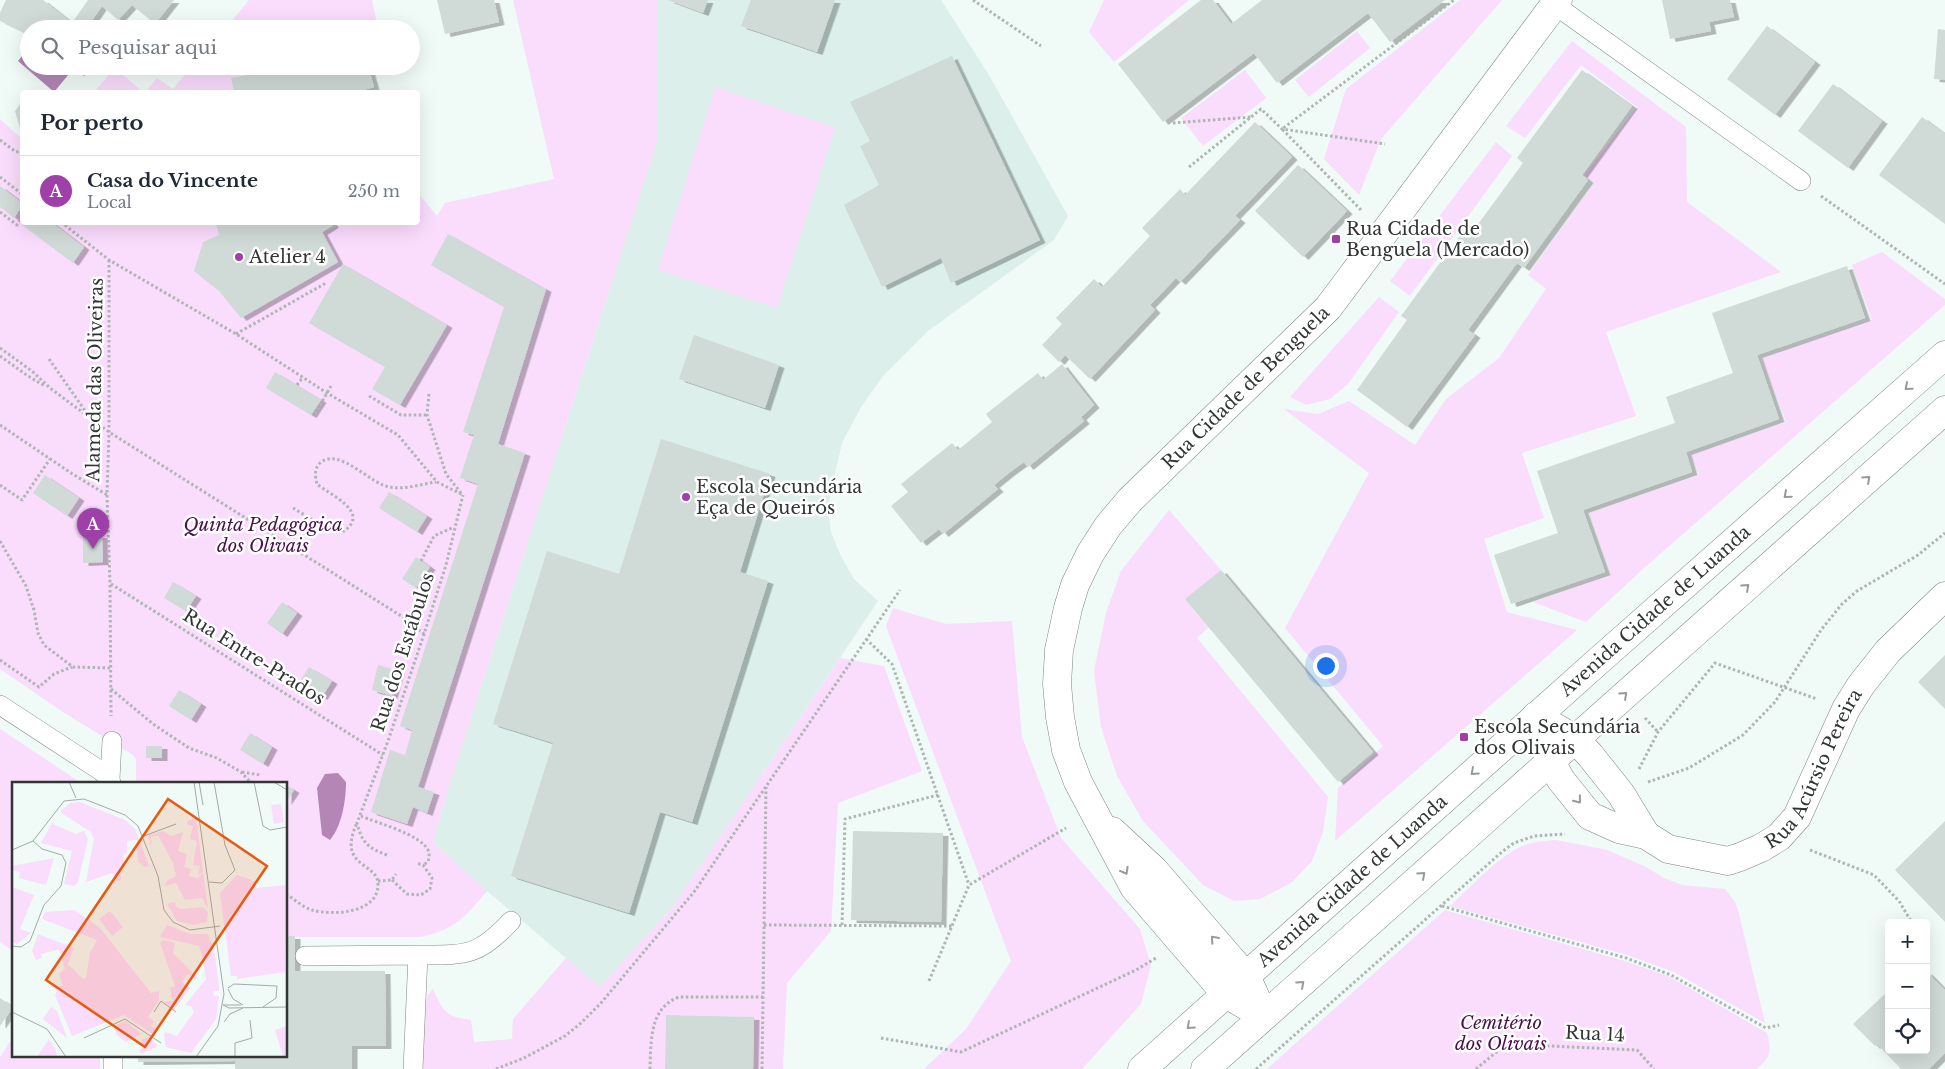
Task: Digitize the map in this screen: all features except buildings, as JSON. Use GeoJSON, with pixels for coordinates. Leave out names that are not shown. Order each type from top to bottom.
{"type":"FeatureCollection","features":[{"type":"Feature","properties":{"kind":"street","name":"Rua Cidade de Benguela"},"geometry":{"type":"LineString","coordinates":[[1264,1016],[1236,985],[1154,870],[1093,813],[1078,782],[1066,750],[1057,684],[1059,650],[1068,608],[1075,585],[1090,554],[1108,526],[1130,500],[1328,308],[1557,2]]}},
{"type":"Feature","properties":{"kind":"street","name":"Avenida Cidade de Luanda"},"geometry":{"type":"LineString","coordinates":[[1142,1069],[1536,716],[1945,355]]}},
{"type":"Feature","properties":{"kind":"street"},"geometry":{"type":"LineString","coordinates":[[1205,1069],[1945,410]]}},
{"type":"Feature","properties":{"kind":"street","name":"Rua Acúrsio Pereira"},"geometry":{"type":"LineString","coordinates":[[1536,716],[1550,760],[1561,780],[1590,816],[1619,829],[1646,834],[1668,849],[1728,861],[1761,848],[1779,837],[1797,817],[1846,709],[1861,684],[1888,651],[1945,596]]}},
{"type":"Feature","properties":{"kind":"street","name":"Rua Acúrsio Pereira"},"geometry":{"type":"LineString","coordinates":[[1536,716],[1575,739],[1625,791],[1646,834]]}},
{"type":"Feature","properties":{"kind":"lane"},"geometry":{"type":"LineString","coordinates":[[1557,2],[1801,182]]}},
{"type":"Feature","properties":{"kind":"lane"},"geometry":{"type":"LineString","coordinates":[[0,705],[101,771],[110,781]]}},
{"type":"Feature","properties":{"kind":"lane"},"geometry":{"type":"LineString","coordinates":[[110,781],[112,742]]}},
{"type":"Feature","properties":{"kind":"lane"},"geometry":{"type":"LineString","coordinates":[[305,956],[464,954],[481,949],[512,921]]}},
{"type":"Feature","properties":{"kind":"lane"},"geometry":{"type":"LineString","coordinates":[[413,1069],[418,955]]}},
{"type":"Feature","properties":{"kind":"lane"},"geometry":{"type":"LineString","coordinates":[[113,1056],[113,1069]]}},
{"type":"Feature","properties":{"kind":"path"},"geometry":{"type":"LineString","coordinates":[[973,0],[1040,46]]}},
{"type":"Feature","properties":{"kind":"path"},"geometry":{"type":"LineString","coordinates":[[1282,130],[1454,0]]}},
{"type":"Feature","properties":{"kind":"path"},"geometry":{"type":"LineString","coordinates":[[1189,166],[1261,108],[1361,210]]}},
{"type":"Feature","properties":{"kind":"path"},"geometry":{"type":"LineString","coordinates":[[1173,123],[1251,117]]}},
{"type":"Feature","properties":{"kind":"path"},"geometry":{"type":"LineString","coordinates":[[1282,130],[1386,144]]}},
{"type":"Feature","properties":{"kind":"path"},"geometry":{"type":"LineString","coordinates":[[0,140],[16,152],[20,151]]}},
{"type":"Feature","properties":{"kind":"path"},"geometry":{"type":"LineString","coordinates":[[0,177],[20,192]]}},
{"type":"Feature","properties":{"kind":"path"},"geometry":{"type":"LineString","coordinates":[[1801,182],[1945,284]]}},
{"type":"Feature","properties":{"kind":"path"},"geometry":{"type":"LineString","coordinates":[[0,212],[18,224],[20,220]]}},
{"type":"Feature","properties":{"kind":"path"},"geometry":{"type":"LineString","coordinates":[[65,225],[109,260],[236,334],[327,393],[398,435],[436,482],[463,495]]}},
{"type":"Feature","properties":{"kind":"path","name":"Alameda das Oliveiras"},"geometry":{"type":"LineString","coordinates":[[109,260],[110,432],[107,495],[112,742]]}},
{"type":"Feature","properties":{"kind":"path"},"geometry":{"type":"LineString","coordinates":[[236,334],[326,283]]}},
{"type":"Feature","properties":{"kind":"path"},"geometry":{"type":"LineString","coordinates":[[0,348],[32,371],[50,388]]}},
{"type":"Feature","properties":{"kind":"path"},"geometry":{"type":"LineString","coordinates":[[0,356],[28,376],[50,388],[110,432],[406,619],[424,634]]}},
{"type":"Feature","properties":{"kind":"path"},"geometry":{"type":"LineString","coordinates":[[49,359],[90,417]]}},
{"type":"Feature","properties":{"kind":"path"},"geometry":{"type":"LineString","coordinates":[[297,386],[303,378]]}},
{"type":"Feature","properties":{"kind":"path"},"geometry":{"type":"LineString","coordinates":[[315,414],[331,386]]}},
{"type":"Feature","properties":{"kind":"path"},"geometry":{"type":"LineString","coordinates":[[429,394],[427,415],[446,474],[463,495]]}},
{"type":"Feature","properties":{"kind":"path"},"geometry":{"type":"LineString","coordinates":[[369,396],[401,415],[427,415]]}},
{"type":"Feature","properties":{"kind":"path"},"geometry":{"type":"LineString","coordinates":[[0,425],[107,495]]}},
{"type":"Feature","properties":{"kind":"path"},"geometry":{"type":"LineString","coordinates":[[293,508],[328,529],[344,530],[352,523],[354,518],[352,511],[316,484],[314,474],[318,465],[324,460],[332,458],[346,462],[388,487],[406,487],[436,482]]}},
{"type":"Feature","properties":{"kind":"path"},"geometry":{"type":"LineString","coordinates":[[0,485],[22,500],[50,459]]}},
{"type":"Feature","properties":{"kind":"path","name":"Rua dos Estábulos"},"geometry":{"type":"LineString","coordinates":[[378,881],[372,872],[360,864],[351,848],[352,833],[361,816],[424,634],[446,565],[463,495]]}},
{"type":"Feature","properties":{"kind":"path"},"geometry":{"type":"LineString","coordinates":[[421,561],[434,536],[454,526]]}},
{"type":"Feature","properties":{"kind":"path"},"geometry":{"type":"LineString","coordinates":[[1625,791],[1689,768],[1743,735],[1774,702],[1821,630],[1842,604],[1857,591],[1918,555],[1945,533]]}},
{"type":"Feature","properties":{"kind":"path"},"geometry":{"type":"LineString","coordinates":[[0,541],[26,586],[34,610],[38,633],[44,645],[72,667]]}},
{"type":"Feature","properties":{"kind":"path","name":"Rua Entre-Prados"},"geometry":{"type":"LineString","coordinates":[[110,584],[383,755]]}},
{"type":"Feature","properties":{"kind":"path"},"geometry":{"type":"LineString","coordinates":[[496,1069],[524,1058],[565,1036],[601,1003],[694,892],[900,590]]}},
{"type":"Feature","properties":{"kind":"path"},"geometry":{"type":"LineString","coordinates":[[866,639],[892,664],[969,885]]}},
{"type":"Feature","properties":{"kind":"path"},"geometry":{"type":"LineString","coordinates":[[0,660],[39,687],[54,674],[72,667],[111,668]]}},
{"type":"Feature","properties":{"kind":"path"},"geometry":{"type":"LineString","coordinates":[[1625,791],[1658,732],[1715,663],[1846,709]]}},
{"type":"Feature","properties":{"kind":"path"},"geometry":{"type":"LineString","coordinates":[[111,689],[154,724],[189,748],[217,758],[241,772],[250,782]]}},
{"type":"Feature","properties":{"kind":"path"},"geometry":{"type":"LineString","coordinates":[[241,772],[260,775]]}},
{"type":"Feature","properties":{"kind":"path"},"geometry":{"type":"LineString","coordinates":[[762,1069],[766,786]]}},
{"type":"Feature","properties":{"kind":"path"},"geometry":{"type":"LineString","coordinates":[[842,925],[845,819],[938,795]]}},
{"type":"Feature","properties":{"kind":"path"},"geometry":{"type":"LineString","coordinates":[[361,816],[415,838],[423,844],[429,853],[428,862],[423,865],[416,864]]}},
{"type":"Feature","properties":{"kind":"path"},"geometry":{"type":"LineString","coordinates":[[1256,1069],[1503,851],[1514,843],[1534,836],[1564,835],[1590,816]]}},
{"type":"Feature","properties":{"kind":"path"},"geometry":{"type":"LineString","coordinates":[[357,823],[365,843],[374,850],[387,855]]}},
{"type":"Feature","properties":{"kind":"path"},"geometry":{"type":"LineString","coordinates":[[929,981],[969,885],[1066,828]]}},
{"type":"Feature","properties":{"kind":"path"},"geometry":{"type":"LineString","coordinates":[[1779,837],[1874,875],[1899,900],[1910,919]]}},
{"type":"Feature","properties":{"kind":"path"},"geometry":{"type":"LineString","coordinates":[[288,895],[311,910],[341,913],[371,903],[378,894],[378,881],[392,880],[406,894],[421,895],[430,889],[432,878],[423,865]]}},
{"type":"Feature","properties":{"kind":"path"},"geometry":{"type":"LineString","coordinates":[[392,880],[396,874]]}},
{"type":"Feature","properties":{"kind":"path"},"geometry":{"type":"LineString","coordinates":[[1441,906],[1626,958],[1671,975],[1766,1028],[1778,1025]]}},
{"type":"Feature","properties":{"kind":"path"},"geometry":{"type":"LineString","coordinates":[[764,925],[952,926]]}},
{"type":"Feature","properties":{"kind":"path"},"geometry":{"type":"LineString","coordinates":[[881,1038],[961,1052],[1136,970],[1157,957]]}},
{"type":"Feature","properties":{"kind":"path"},"geometry":{"type":"LineString","coordinates":[[650,1069],[652,1031],[660,1010],[669,1001],[679,997],[763,997]]}},
{"type":"Feature","properties":{"kind":"path","name":"Rua 14"},"geometry":{"type":"LineString","coordinates":[[1476,1069],[1506,1044],[1637,1050],[1654,1069]]}},
{"type":"Feature","properties":{"kind":"shaded area","name":"Escola Secundária Eça de Queirós"},"geometry":{"type":"Polygon","coordinates":[[[658,0],[941,0],[989,75],[1068,216],[1054,240],[928,331],[883,376],[861,407],[842,443],[828,509],[831,532],[840,554],[854,579],[878,601],[674,905],[600,987],[487,891],[433,842],[449,786],[658,139],[658,0]]]}},
{"type":"Feature","properties":{"kind":"shaded area"},"geometry":{"type":"Polygon","coordinates":[[[34,75],[68,75],[56,90],[52,90],[34,75]]]}},
{"type":"Feature","properties":{"kind":"shaded area"},"geometry":{"type":"Polygon","coordinates":[[[338,773],[346,782],[345,797],[338,828],[330,840],[322,835],[317,788],[325,774],[338,773]]]}},
{"type":"Feature","properties":{"kind":"green space"},"geometry":{"type":"Polygon","coordinates":[[[249,0],[372,0],[376,20],[232,20],[249,0]]]}},
{"type":"Feature","properties":{"kind":"green space","name":"Quinta Pedagógica dos Olivais"},"geometry":{"type":"Polygon","coordinates":[[[513,0],[658,0],[658,139],[449,786],[433,842],[487,891],[465,915],[451,926],[421,937],[288,937],[288,782],[136,782],[136,759],[133,755],[63,712],[0,669],[0,119],[20,137],[20,225],[216,225],[219,235],[219,291],[322,232],[341,225],[420,225],[420,195],[437,216],[445,203],[554,179],[513,0]]]}},
{"type":"Feature","properties":{"kind":"green space"},"geometry":{"type":"Polygon","coordinates":[[[1104,0],[1189,0],[1114,62],[1089,32],[1104,0]]]}},
{"type":"Feature","properties":{"kind":"green space"},"geometry":{"type":"Polygon","coordinates":[[[1460,0],[1502,0],[1381,139],[1359,195],[1324,159],[1346,89],[1460,0]]]}},
{"type":"Feature","properties":{"kind":"green space"},"geometry":{"type":"Polygon","coordinates":[[[1357,31],[1370,48],[1309,97],[1295,80],[1357,31]]]}},
{"type":"Feature","properties":{"kind":"green space"},"geometry":{"type":"Polygon","coordinates":[[[1572,41],[1686,127],[1687,202],[1781,272],[1606,332],[1636,416],[1522,453],[1544,518],[1484,539],[1507,612],[1577,630],[1335,841],[1338,788],[1383,746],[1285,628],[1369,473],[1284,409],[1318,414],[1349,401],[1415,445],[1446,399],[1499,358],[1546,289],[1528,275],[1594,183],[1584,175],[1637,107],[1581,65],[1525,138],[1506,126],[1572,41]]]}},
{"type":"Feature","properties":{"kind":"green space"},"geometry":{"type":"Polygon","coordinates":[[[1245,70],[1266,98],[1203,146],[1181,118],[1245,70]]]}},
{"type":"Feature","properties":{"kind":"green space"},"geometry":{"type":"Polygon","coordinates":[[[109,75],[123,75],[141,90],[96,90],[109,75]]]}},
{"type":"Feature","properties":{"kind":"green space"},"geometry":{"type":"Polygon","coordinates":[[[185,75],[246,75],[231,78],[234,90],[147,90],[157,78],[173,89],[185,75]]]}},
{"type":"Feature","properties":{"kind":"green space"},"geometry":{"type":"Polygon","coordinates":[[[715,87],[835,127],[777,308],[658,270],[715,87]]]}},
{"type":"Feature","properties":{"kind":"green space"},"geometry":{"type":"Polygon","coordinates":[[[1496,142],[1512,156],[1410,296],[1390,281],[1496,142]]]}},
{"type":"Feature","properties":{"kind":"green space"},"geometry":{"type":"Polygon","coordinates":[[[1882,252],[1945,299],[1945,305],[1644,568],[1586,622],[1533,602],[1611,574],[1589,513],[1699,475],[1691,455],[1786,422],[1762,358],[1872,320],[1852,265],[1882,252]]]}},
{"type":"Feature","properties":{"kind":"green space"},"geometry":{"type":"Polygon","coordinates":[[[1379,297],[1399,312],[1348,384],[1330,399],[1306,405],[1290,397],[1379,297]]]}},
{"type":"Feature","properties":{"kind":"green space"},"geometry":{"type":"Polygon","coordinates":[[[1169,510],[1221,570],[1186,599],[1209,627],[1197,638],[1328,797],[1323,832],[1312,861],[1291,883],[1260,899],[1234,901],[1203,885],[1143,821],[1117,776],[1101,727],[1094,671],[1106,613],[1121,571],[1169,510]]]}},
{"type":"Feature","properties":{"kind":"green space"},"geometry":{"type":"Polygon","coordinates":[[[893,608],[946,624],[1012,621],[1022,737],[1061,838],[1140,929],[1151,965],[1141,1004],[1082,1069],[924,1069],[966,1029],[1011,961],[886,626],[893,608]]]}},
{"type":"Feature","properties":{"kind":"green space"},"geometry":{"type":"Polygon","coordinates":[[[840,658],[884,666],[922,771],[838,803],[831,931],[787,983],[783,1069],[753,1069],[754,1017],[666,1015],[665,1069],[421,1069],[425,1004],[428,995],[433,989],[446,1012],[455,1017],[471,1020],[474,1042],[512,1039],[513,1019],[566,958],[600,987],[674,905],[840,658]]]}},
{"type":"Feature","properties":{"kind":"green space"},"geometry":{"type":"Polygon","coordinates":[[[0,729],[80,782],[12,782],[12,951],[0,942],[0,729]]]}},
{"type":"Feature","properties":{"kind":"green space"},"geometry":{"type":"Polygon","coordinates":[[[1556,840],[1607,850],[1682,885],[1725,889],[1735,902],[1738,910],[1765,1023],[1674,972],[1627,955],[1450,906],[1476,881],[1515,849],[1540,841],[1556,840]]]}},
{"type":"Feature","properties":{"kind":"green space","name":"Cemitério dos Olivais"},"geometry":{"type":"Polygon","coordinates":[[[1445,910],[1625,961],[1670,977],[1767,1033],[1770,1044],[1768,1057],[1757,1069],[1267,1069],[1445,910]]]}},
{"type":"Feature","properties":{"kind":"green space"},"geometry":{"type":"Polygon","coordinates":[[[12,1039],[12,1056],[100,1056],[100,1069],[0,1069],[0,1057],[12,1039]]]}},
{"type":"Feature","properties":{"kind":"place","name":"Rua Cidade de Benguela (Mercado)"},"geometry":{"type":"Point","coordinates":[1336,239]}},
{"type":"Feature","properties":{"kind":"place","name":"Atelier 4"},"geometry":{"type":"Point","coordinates":[239,257]}},
{"type":"Feature","properties":{"kind":"place","name":"Escola Secundária Eça de Queirós"},"geometry":{"type":"Point","coordinates":[686,497]}},
{"type":"Feature","properties":{"kind":"place","name":"Casa do Vincente"},"geometry":{"type":"Point","coordinates":[93,549]}},
{"type":"Feature","properties":{"kind":"place","name":"Escola Secundária dos Olivais"},"geometry":{"type":"Point","coordinates":[1464,737]}}]}
